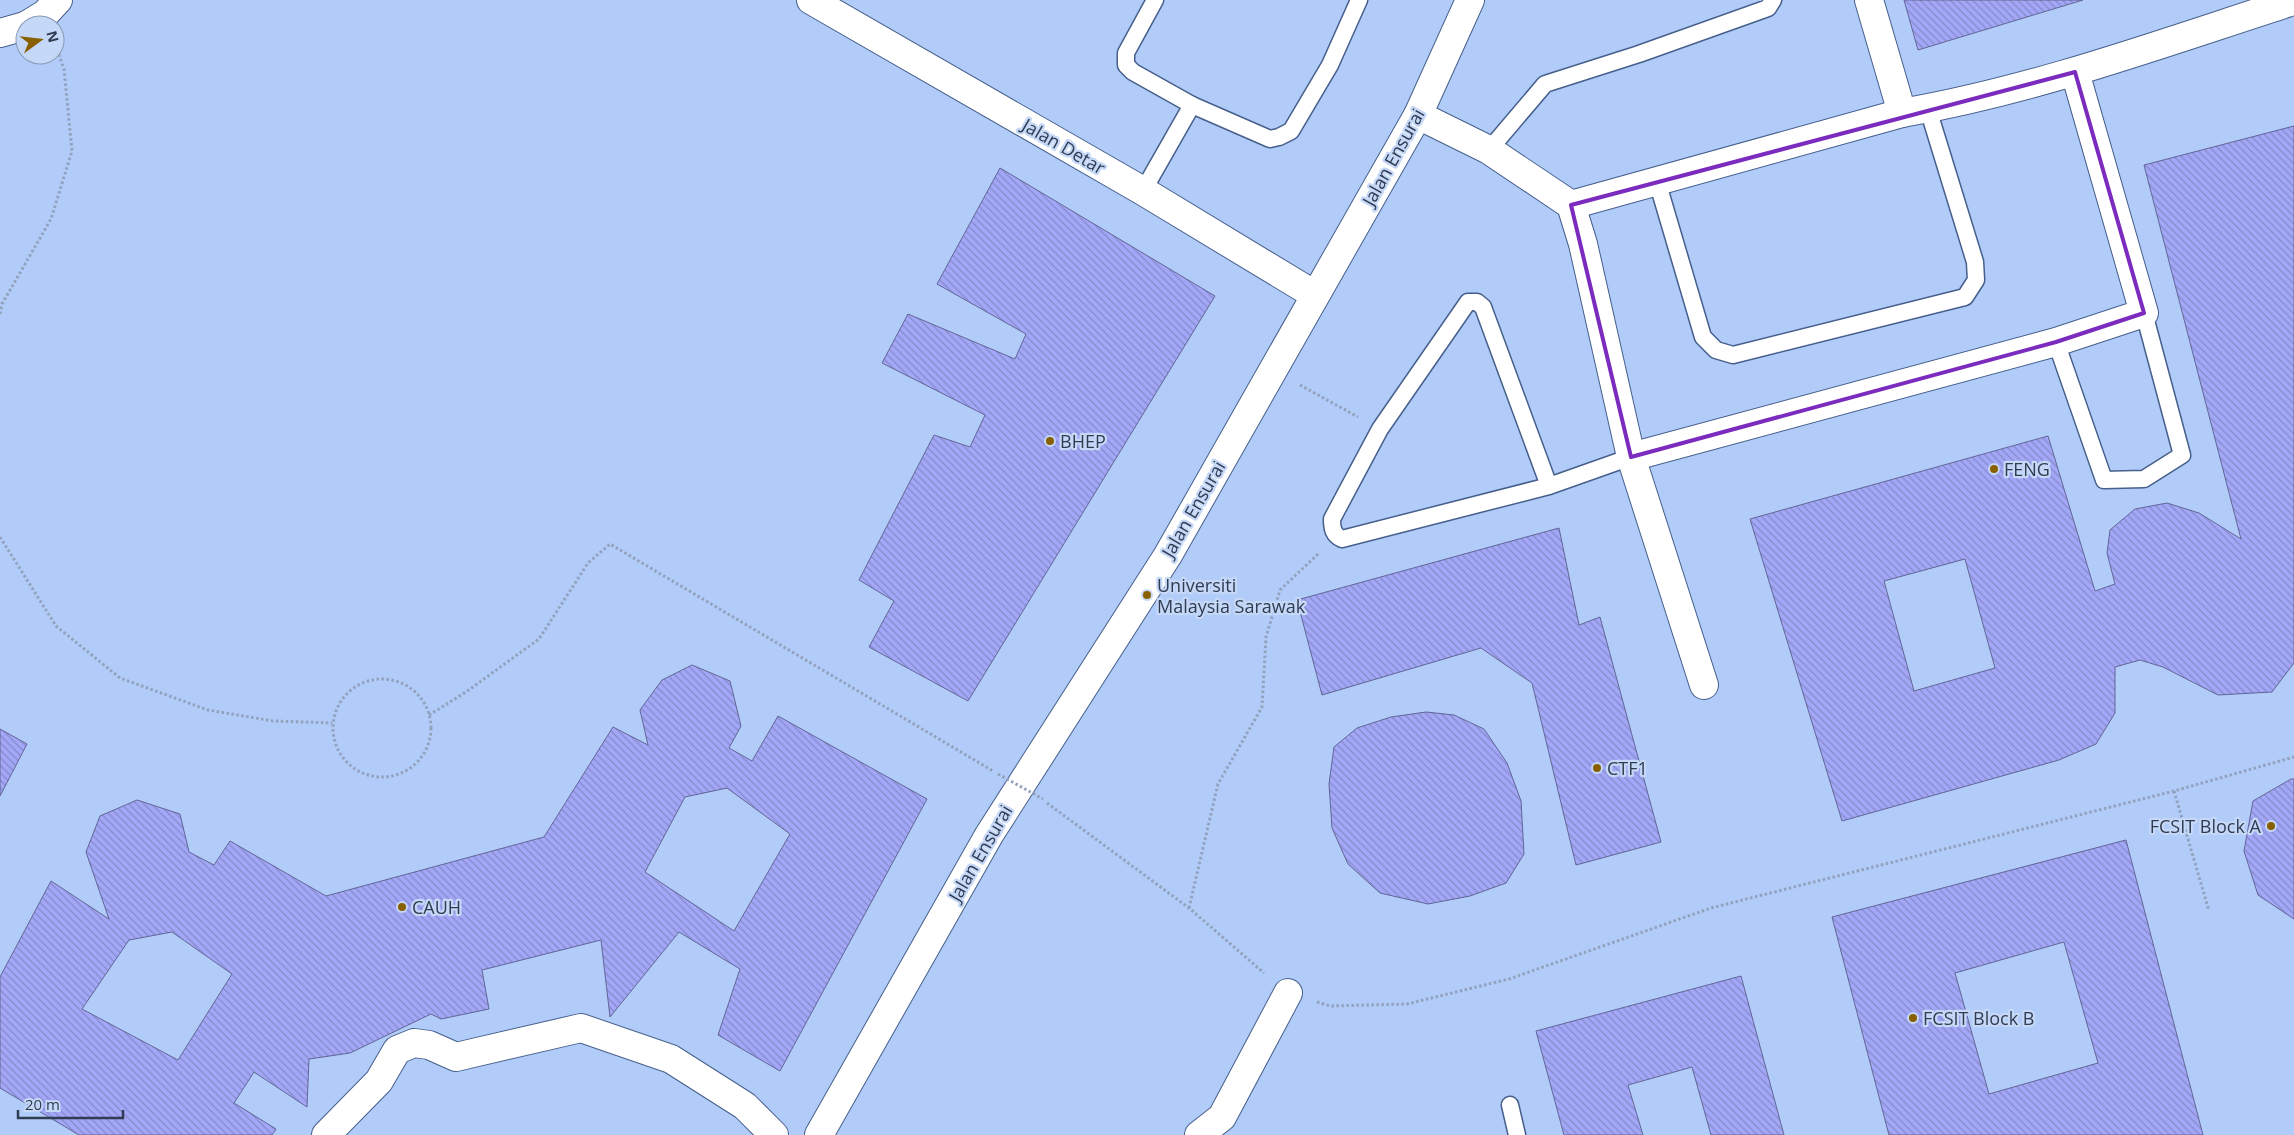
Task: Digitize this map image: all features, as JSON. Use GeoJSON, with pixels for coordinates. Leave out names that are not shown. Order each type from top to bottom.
{"type":"FeatureCollection","features":[{"type":"Feature","properties":{"kind":"street"},"geometry":{"type":"LineString","coordinates":[[43,15],[58,0]]}},
{"type":"Feature","properties":{"kind":"street","name":"Jalan Detar"},"geometry":{"type":"LineString","coordinates":[[811,0],[1143,191],[1315,295]]}},
{"type":"Feature","properties":{"kind":"street","name":"Jalan Ensurai"},"geometry":{"type":"LineString","coordinates":[[819,1135],[989,835],[1168,555],[1418,114],[1470,0]]}},
{"type":"Feature","properties":{"kind":"street"},"geometry":{"type":"LineString","coordinates":[[1869,0],[1915,111]]}},
{"type":"Feature","properties":{"kind":"street"},"geometry":{"type":"LineString","coordinates":[[1571,205],[1915,111],[2076,72],[2289,7]]}},
{"type":"Feature","properties":{"kind":"street"},"geometry":{"type":"LineString","coordinates":[[0,32],[15,29]]}},
{"type":"Feature","properties":{"kind":"street"},"geometry":{"type":"LineString","coordinates":[[1631,457],[2056,342],[2144,313],[2076,72]]}},
{"type":"Feature","properties":{"kind":"street"},"geometry":{"type":"LineString","coordinates":[[1418,114],[1489,150],[1571,205],[1583,244],[1631,457],[1704,686]]}},
{"type":"Feature","properties":{"kind":"street"},"geometry":{"type":"LineString","coordinates":[[1199,1135],[1222,1117],[1288,993]]}},
{"type":"Feature","properties":{"kind":"street"},"geometry":{"type":"LineString","coordinates":[[326,1135],[379,1081],[397,1050],[414,1042],[430,1045],[456,1057],[581,1028],[671,1059],[745,1106],[774,1135]]}},
{"type":"Feature","properties":{"kind":"lane"},"geometry":{"type":"LineString","coordinates":[[1155,0],[1126,53],[1126,65],[1133,72],[1192,105],[1270,139],[1291,131],[1330,66],[1359,0]]}},
{"type":"Feature","properties":{"kind":"lane"},"geometry":{"type":"LineString","coordinates":[[1489,150],[1545,84],[1639,54],[1768,8],[1773,0]]}},
{"type":"Feature","properties":{"kind":"lane"},"geometry":{"type":"LineString","coordinates":[[1143,191],[1192,105]]}},
{"type":"Feature","properties":{"kind":"lane"},"geometry":{"type":"LineString","coordinates":[[1657,180],[1703,337],[1716,350],[1733,355],[1966,297],[1976,280],[1975,262],[1915,111]]}},
{"type":"Feature","properties":{"kind":"lane"},"geometry":{"type":"LineString","coordinates":[[1549,486],[1483,307],[1477,302],[1468,302],[1380,429],[1332,519],[1332,528],[1336,536],[1342,539],[1549,486],[1631,457]]}},
{"type":"Feature","properties":{"kind":"lane"},"geometry":{"type":"LineString","coordinates":[[2056,342],[2104,480],[2144,479],[2182,455],[2144,313]]}},
{"type":"Feature","properties":{"kind":"lane"},"geometry":{"type":"LineString","coordinates":[[1510,1105],[1517,1135]]}},
{"type":"Feature","properties":{"kind":"path"},"geometry":{"type":"LineString","coordinates":[[0,314],[2,304],[52,219],[72,151],[63,65]]}},
{"type":"Feature","properties":{"kind":"path"},"geometry":{"type":"LineString","coordinates":[[1273,368],[1314,394],[1380,429]]}},
{"type":"Feature","properties":{"kind":"path"},"geometry":{"type":"LineString","coordinates":[[1189,908],[1218,784],[1262,707],[1266,637],[1280,590],[1336,536]]}},
{"type":"Feature","properties":{"kind":"path"},"geometry":{"type":"LineString","coordinates":[[0,537],[56,626],[120,678],[208,710],[273,721],[332,723]]}},
{"type":"Feature","properties":{"kind":"path"},"geometry":{"type":"LineString","coordinates":[[429,715],[466,692],[539,638],[588,563],[610,544],[1043,800],[1189,908],[1288,993],[1330,1006],[1408,1004],[1509,978],[1710,908],[2174,791],[2294,757]]}},
{"type":"Feature","properties":{"kind":"path"},"geometry":{"type":"LineString","coordinates":[[385,678],[400,682],[413,690],[423,701],[429,715],[431,731],[427,746],[419,760],[408,770],[393,776],[378,777],[363,774],[349,765],[339,753],[334,739],[332,723],[336,708],[345,695],[356,686],[370,680],[385,678]]}},
{"type":"Feature","properties":{"kind":"path"},"geometry":{"type":"LineString","coordinates":[[2174,791],[2209,911]]}},
{"type":"Feature","properties":{"kind":"highlighted area"},"geometry":{"type":"Polygon","coordinates":[[[2075,72],[2144,313],[2056,342],[1631,457],[1571,205],[2075,72]]]}},
{"type":"Feature","properties":{"kind":"shaded area","name":"Universiti Malaysia Sarawak"},"geometry":{"type":"Polygon","coordinates":[[[0,0],[2294,0],[2294,1135],[0,1135],[0,0]]]}},
{"type":"Feature","properties":{"kind":"building"},"geometry":{"type":"Polygon","coordinates":[[[1904,0],[2083,0],[1918,50],[1904,0]]]}},
{"type":"Feature","properties":{"kind":"building","name":"FENG"},"geometry":{"type":"Polygon","coordinates":[[[2294,126],[2294,663],[2272,692],[2218,695],[2163,667],[2140,660],[2115,667],[2115,713],[2096,744],[2059,760],[1842,821],[1750,519],[2048,436],[2095,591],[2115,584],[2107,553],[2110,530],[2135,509],[2167,503],[2199,513],[2241,539],[2144,165],[2294,126]],[[1965,559],[1884,581],[1914,691],[1995,668],[1965,559]]]}},
{"type":"Feature","properties":{"kind":"building","name":"BHEP"},"geometry":{"type":"Polygon","coordinates":[[[1000,168],[1215,296],[968,701],[869,647],[894,601],[859,580],[934,435],[970,447],[985,415],[882,363],[908,314],[1015,359],[1026,334],[937,284],[1000,168]]]}},
{"type":"Feature","properties":{"kind":"building","name":"CTF1"},"geometry":{"type":"Polygon","coordinates":[[[1559,528],[1579,625],[1600,617],[1661,842],[1576,865],[1532,683],[1481,648],[1322,695],[1297,600],[1559,528]]]}},
{"type":"Feature","properties":{"kind":"building","name":"CAUH"},"geometry":{"type":"Polygon","coordinates":[[[692,665],[730,681],[741,726],[729,748],[752,761],[778,716],[927,799],[780,1071],[718,1035],[740,969],[679,932],[610,1017],[601,940],[482,970],[489,1009],[441,1019],[431,1014],[350,1053],[309,1059],[307,1107],[254,1072],[234,1103],[276,1129],[272,1135],[79,1135],[0,1088],[0,977],[51,881],[109,919],[86,852],[100,816],[137,800],[180,814],[189,852],[214,865],[230,841],[326,896],[544,837],[613,727],[648,745],[640,710],[662,680],[692,665]],[[727,788],[685,797],[645,872],[734,931],[790,834],[727,788]],[[172,932],[129,940],[82,1009],[178,1060],[232,974],[172,932]]]}},
{"type":"Feature","properties":{"kind":"building"},"geometry":{"type":"Polygon","coordinates":[[[1426,712],[1454,715],[1484,729],[1507,763],[1521,801],[1524,854],[1506,883],[1470,896],[1428,904],[1380,893],[1348,864],[1332,828],[1329,784],[1334,747],[1357,728],[1391,717],[1426,712]]]}},
{"type":"Feature","properties":{"kind":"building"},"geometry":{"type":"Polygon","coordinates":[[[0,729],[27,744],[0,796],[0,729]]]}},
{"type":"Feature","properties":{"kind":"building","name":"FCSIT Block A"},"geometry":{"type":"Polygon","coordinates":[[[2294,779],[2294,919],[2258,895],[2244,851],[2253,801],[2294,779]]]}},
{"type":"Feature","properties":{"kind":"building","name":"FCSIT Block B"},"geometry":{"type":"Polygon","coordinates":[[[2126,840],[2203,1135],[1889,1135],[1832,917],[2126,840]],[[2064,942],[1955,973],[1989,1094],[2098,1063],[2064,942]]]}},
{"type":"Feature","properties":{"kind":"building"},"geometry":{"type":"Polygon","coordinates":[[[1741,976],[1784,1135],[1711,1135],[1692,1067],[1628,1085],[1643,1135],[1564,1135],[1536,1031],[1741,976]]]}},
{"type":"Feature","properties":{"kind":"place","name":"BHEP"},"geometry":{"type":"Point","coordinates":[1050,441]}},
{"type":"Feature","properties":{"kind":"place","name":"FENG"},"geometry":{"type":"Point","coordinates":[1994,469]}},
{"type":"Feature","properties":{"kind":"place","name":"Universiti Malaysia Sarawak"},"geometry":{"type":"Point","coordinates":[1147,595]}},
{"type":"Feature","properties":{"kind":"place","name":"CTF1"},"geometry":{"type":"Point","coordinates":[1597,768]}},
{"type":"Feature","properties":{"kind":"place","name":"FCSIT Block A"},"geometry":{"type":"Point","coordinates":[2271,826]}},
{"type":"Feature","properties":{"kind":"place","name":"CAUH"},"geometry":{"type":"Point","coordinates":[402,907]}},
{"type":"Feature","properties":{"kind":"place","name":"FCSIT Block B"},"geometry":{"type":"Point","coordinates":[1913,1018]}}]}
